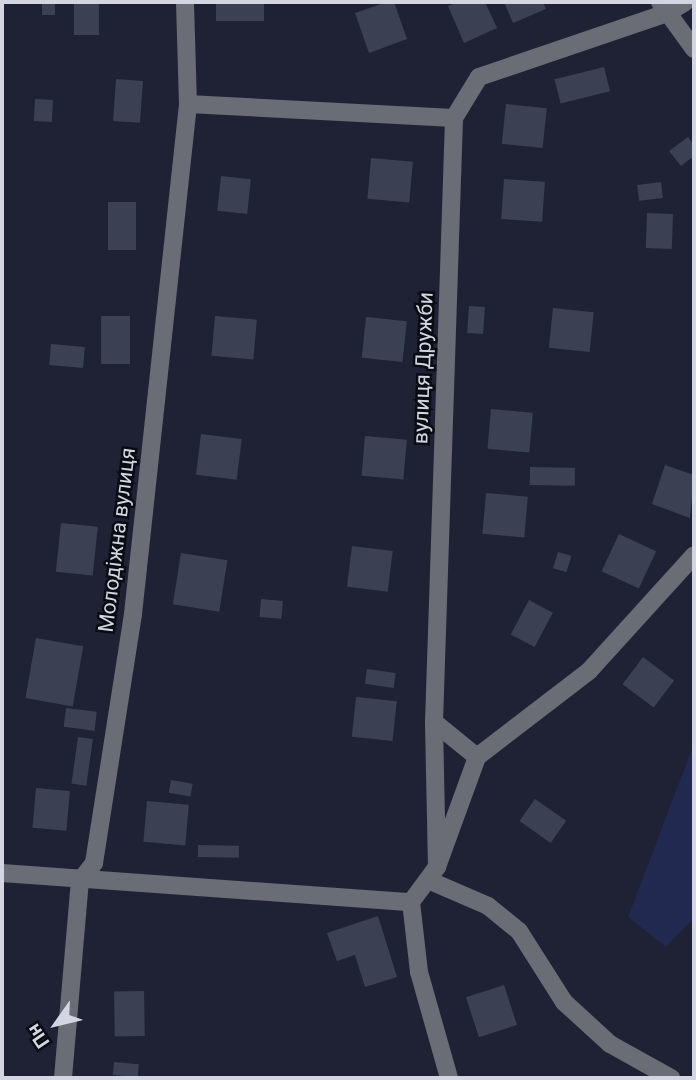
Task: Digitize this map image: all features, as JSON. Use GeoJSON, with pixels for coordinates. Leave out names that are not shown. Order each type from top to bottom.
{"type":"FeatureCollection","features":[{"type":"Feature","properties":{"kind":"street","name":"Молодіжна вулиця"},"geometry":{"type":"LineString","coordinates":[[63,1078],[80,881],[94,863],[133,614],[188,104],[185,2]]}},
{"type":"Feature","properties":{"kind":"street","name":"вулиця Дружби"},"geometry":{"type":"LineString","coordinates":[[432,873],[434,722],[454,118],[479,77],[664,7],[685,2]]}},
{"type":"Feature","properties":{"kind":"street"},"geometry":{"type":"LineString","coordinates":[[664,7],[694,49]]}},
{"type":"Feature","properties":{"kind":"street"},"geometry":{"type":"LineString","coordinates":[[188,104],[454,118]]}},
{"type":"Feature","properties":{"kind":"street"},"geometry":{"type":"LineString","coordinates":[[449,1078],[419,972],[411,902],[432,873],[477,757],[589,671],[694,555]]}},
{"type":"Feature","properties":{"kind":"street"},"geometry":{"type":"LineString","coordinates":[[434,722],[477,757]]}},
{"type":"Feature","properties":{"kind":"street"},"geometry":{"type":"LineString","coordinates":[[2,873],[80,881],[411,902]]}},
{"type":"Feature","properties":{"kind":"street"},"geometry":{"type":"LineString","coordinates":[[432,873],[488,906],[519,931],[564,1002],[610,1044],[671,1078]]}},
{"type":"Feature","properties":{"kind":"shaded area"},"geometry":{"type":"Polygon","coordinates":[[[694,744],[694,918],[666,947],[628,917],[694,744]]]}},
{"type":"Feature","properties":{"kind":"building"},"geometry":{"type":"Polygon","coordinates":[[[42,2],[55,2],[55,15],[42,15],[42,2]]]}},
{"type":"Feature","properties":{"kind":"building"},"geometry":{"type":"Polygon","coordinates":[[[74,2],[99,2],[99,35],[74,35],[74,2]]]}},
{"type":"Feature","properties":{"kind":"building"},"geometry":{"type":"Polygon","coordinates":[[[216,2],[264,2],[264,21],[216,21],[216,2]]]}},
{"type":"Feature","properties":{"kind":"building"},"geometry":{"type":"Polygon","coordinates":[[[394,2],[407,39],[369,53],[355,13],[394,2]]]}},
{"type":"Feature","properties":{"kind":"building"},"geometry":{"type":"Polygon","coordinates":[[[458,2],[485,2],[497,28],[464,43],[448,6],[458,2]]]}},
{"type":"Feature","properties":{"kind":"building"},"geometry":{"type":"Polygon","coordinates":[[[504,2],[543,2],[546,9],[513,23],[504,2]]]}},
{"type":"Feature","properties":{"kind":"building"},"geometry":{"type":"Polygon","coordinates":[[[604,67],[610,91],[561,104],[555,79],[604,67]]]}},
{"type":"Feature","properties":{"kind":"building"},"geometry":{"type":"Polygon","coordinates":[[[116,79],[143,81],[140,123],[113,121],[116,79]]]}},
{"type":"Feature","properties":{"kind":"building"},"geometry":{"type":"Polygon","coordinates":[[[35,99],[53,100],[52,122],[34,121],[35,99]]]}},
{"type":"Feature","properties":{"kind":"building"},"geometry":{"type":"Polygon","coordinates":[[[506,104],[547,108],[543,148],[502,144],[506,104]]]}},
{"type":"Feature","properties":{"kind":"building"},"geometry":{"type":"Polygon","coordinates":[[[688,137],[694,145],[694,156],[681,166],[669,151],[688,137]]]}},
{"type":"Feature","properties":{"kind":"building"},"geometry":{"type":"Polygon","coordinates":[[[371,158],[413,162],[409,203],[367,199],[371,158]]]}},
{"type":"Feature","properties":{"kind":"building"},"geometry":{"type":"Polygon","coordinates":[[[221,176],[251,179],[247,214],[217,211],[221,176]]]}},
{"type":"Feature","properties":{"kind":"building"},"geometry":{"type":"Polygon","coordinates":[[[504,179],[545,182],[542,222],[501,219],[504,179]]]}},
{"type":"Feature","properties":{"kind":"building"},"geometry":{"type":"Polygon","coordinates":[[[661,182],[663,198],[639,201],[637,185],[661,182]]]}},
{"type":"Feature","properties":{"kind":"building"},"geometry":{"type":"Polygon","coordinates":[[[108,202],[136,202],[136,250],[108,250],[108,202]]]}},
{"type":"Feature","properties":{"kind":"building"},"geometry":{"type":"Polygon","coordinates":[[[647,213],[673,214],[672,249],[646,248],[647,213]]]}},
{"type":"Feature","properties":{"kind":"building"},"geometry":{"type":"Polygon","coordinates":[[[469,306],[485,307],[483,334],[467,333],[469,306]]]}},
{"type":"Feature","properties":{"kind":"building"},"geometry":{"type":"Polygon","coordinates":[[[553,308],[594,312],[590,352],[549,348],[553,308]]]}},
{"type":"Feature","properties":{"kind":"building"},"geometry":{"type":"Polygon","coordinates":[[[101,316],[130,316],[130,364],[101,364],[101,316]]]}},
{"type":"Feature","properties":{"kind":"building"},"geometry":{"type":"Polygon","coordinates":[[[215,316],[257,320],[253,360],[212,356],[215,316]]]}},
{"type":"Feature","properties":{"kind":"building"},"geometry":{"type":"Polygon","coordinates":[[[366,317],[407,321],[402,362],[362,358],[366,317]]]}},
{"type":"Feature","properties":{"kind":"building"},"geometry":{"type":"Polygon","coordinates":[[[51,344],[85,347],[83,368],[49,365],[51,344]]]}},
{"type":"Feature","properties":{"kind":"building"},"geometry":{"type":"Polygon","coordinates":[[[491,409],[533,413],[529,453],[488,449],[491,409]]]}},
{"type":"Feature","properties":{"kind":"building"},"geometry":{"type":"Polygon","coordinates":[[[201,434],[242,439],[237,480],[196,475],[201,434]]]}},
{"type":"Feature","properties":{"kind":"building"},"geometry":{"type":"Polygon","coordinates":[[[365,436],[407,440],[403,480],[362,476],[365,436]]]}},
{"type":"Feature","properties":{"kind":"building"},"geometry":{"type":"Polygon","coordinates":[[[665,465],[694,475],[690,518],[652,504],[665,465]]]}},
{"type":"Feature","properties":{"kind":"building"},"geometry":{"type":"Polygon","coordinates":[[[530,467],[575,468],[575,486],[530,485],[530,467]]]}},
{"type":"Feature","properties":{"kind":"building"},"geometry":{"type":"Polygon","coordinates":[[[486,493],[528,497],[524,538],[482,534],[486,493]]]}},
{"type":"Feature","properties":{"kind":"building"},"geometry":{"type":"Polygon","coordinates":[[[61,523],[98,527],[93,576],[56,572],[61,523]]]}},
{"type":"Feature","properties":{"kind":"building"},"geometry":{"type":"Polygon","coordinates":[[[619,534],[656,551],[639,588],[602,571],[619,534]]]}},
{"type":"Feature","properties":{"kind":"building"},"geometry":{"type":"Polygon","coordinates":[[[352,546],[393,551],[388,592],[347,587],[352,546]]]}},
{"type":"Feature","properties":{"kind":"building"},"geometry":{"type":"Polygon","coordinates":[[[558,552],[571,556],[566,572],[553,568],[558,552]]]}},
{"type":"Feature","properties":{"kind":"building"},"geometry":{"type":"Polygon","coordinates":[[[181,553],[227,560],[219,612],[173,604],[181,553]]]}},
{"type":"Feature","properties":{"kind":"building"},"geometry":{"type":"Polygon","coordinates":[[[261,599],[283,601],[281,619],[259,617],[261,599]]]}},
{"type":"Feature","properties":{"kind":"building"},"geometry":{"type":"Polygon","coordinates":[[[529,600],[553,613],[535,647],[511,634],[529,600]]]}},
{"type":"Feature","properties":{"kind":"building"},"geometry":{"type":"Polygon","coordinates":[[[36,638],[83,646],[73,706],[25,698],[36,638]]]}},
{"type":"Feature","properties":{"kind":"building"},"geometry":{"type":"Polygon","coordinates":[[[643,657],[674,680],[654,708],[623,684],[643,657]]]}},
{"type":"Feature","properties":{"kind":"building"},"geometry":{"type":"Polygon","coordinates":[[[367,669],[396,673],[394,688],[365,684],[367,669]]]}},
{"type":"Feature","properties":{"kind":"building"},"geometry":{"type":"Polygon","coordinates":[[[356,697],[397,701],[393,741],[352,737],[356,697]]]}},
{"type":"Feature","properties":{"kind":"building"},"geometry":{"type":"Polygon","coordinates":[[[66,708],[97,712],[94,731],[64,727],[66,708]]]}},
{"type":"Feature","properties":{"kind":"building"},"geometry":{"type":"Polygon","coordinates":[[[78,737],[93,739],[86,786],[71,784],[78,737]]]}},
{"type":"Feature","properties":{"kind":"building"},"geometry":{"type":"Polygon","coordinates":[[[171,780],[193,784],[190,797],[169,793],[171,780]]]}},
{"type":"Feature","properties":{"kind":"building"},"geometry":{"type":"Polygon","coordinates":[[[36,788],[70,791],[66,831],[33,828],[36,788]]]}},
{"type":"Feature","properties":{"kind":"building"},"geometry":{"type":"Polygon","coordinates":[[[535,799],[566,821],[551,843],[520,821],[535,799]]]}},
{"type":"Feature","properties":{"kind":"building"},"geometry":{"type":"Polygon","coordinates":[[[147,801],[189,805],[185,846],[143,842],[147,801]]]}},
{"type":"Feature","properties":{"kind":"building"},"geometry":{"type":"Polygon","coordinates":[[[198,845],[239,846],[239,858],[198,857],[198,845]]]}},
{"type":"Feature","properties":{"kind":"building"},"geometry":{"type":"Polygon","coordinates":[[[378,916],[397,977],[365,987],[355,955],[337,961],[327,933],[378,916]]]}},
{"type":"Feature","properties":{"kind":"building"},"geometry":{"type":"Polygon","coordinates":[[[504,985],[517,1025],[479,1037],[466,997],[504,985]]]}},
{"type":"Feature","properties":{"kind":"building"},"geometry":{"type":"Polygon","coordinates":[[[144,991],[145,1036],[115,1037],[114,992],[144,991]]]}},
{"type":"Feature","properties":{"kind":"building"},"geometry":{"type":"Polygon","coordinates":[[[114,1062],[139,1064],[138,1077],[113,1075],[114,1062]]]}}]}
